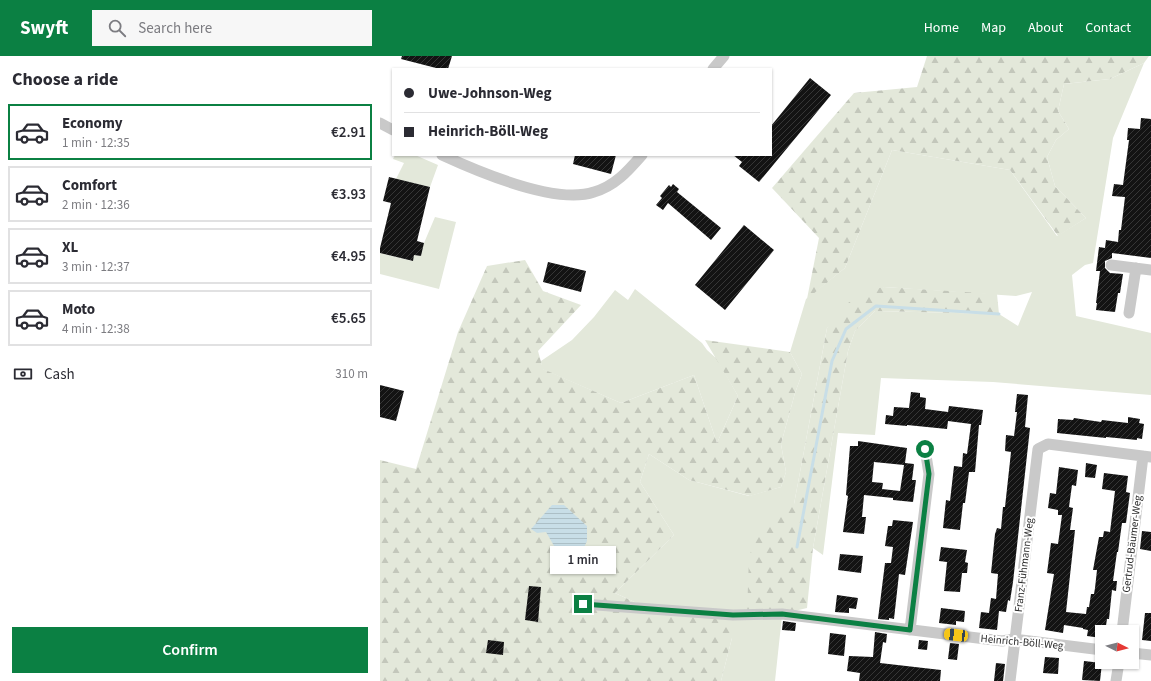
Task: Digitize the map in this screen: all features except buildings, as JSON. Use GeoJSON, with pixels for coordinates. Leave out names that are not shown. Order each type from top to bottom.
{"type":"FeatureCollection","features":[{"type":"Feature","properties":{"kind":"street"},"geometry":{"type":"LineString","coordinates":[[714,68],[724,56]]}},
{"type":"Feature","properties":{"kind":"street"},"geometry":{"type":"LineString","coordinates":[[380,123],[392,129]]}},
{"type":"Feature","properties":{"kind":"street"},"geometry":{"type":"LineString","coordinates":[[444,156],[501,179],[529,188],[557,194],[574,195],[594,193],[616,182],[627,173],[641,156]]}},
{"type":"Feature","properties":{"kind":"street"},"geometry":{"type":"LineString","coordinates":[[1111,265],[1151,270]]}},
{"type":"Feature","properties":{"kind":"street"},"geometry":{"type":"LineString","coordinates":[[1130,313],[1136,268]]}},
{"type":"Feature","properties":{"kind":"street","name":"Franz-Fühmann-Weg"},"geometry":{"type":"LineString","coordinates":[[1010,681],[1038,449],[1048,444],[1147,457]]}},
{"type":"Feature","properties":{"kind":"street"},"geometry":{"type":"LineString","coordinates":[[910,630],[929,474],[925,449]]}},
{"type":"Feature","properties":{"kind":"street","name":"Gertrud-Bäumer-Weg"},"geometry":{"type":"LineString","coordinates":[[1123,625],[1147,457]]}},
{"type":"Feature","properties":{"kind":"street","name":"Heinrich-Böll-Weg"},"geometry":{"type":"LineString","coordinates":[[583,604],[733,615],[782,614],[1002,641],[1014,639],[1095,649]]}},
{"type":"Feature","properties":{"kind":"street"},"geometry":{"type":"LineString","coordinates":[[1139,654],[1151,656]]}},
{"type":"Feature","properties":{"kind":"street"},"geometry":{"type":"LineString","coordinates":[[1116,681],[1118,669]]}},
{"type":"Feature","properties":{"kind":"green space"},"geometry":{"type":"Polygon","coordinates":[[[927,56],[1149,56],[1144,63],[1110,79],[1064,84],[1058,111],[1069,129],[1056,140],[1047,157],[1055,186],[1086,218],[1058,236],[1010,170],[892,150],[845,268],[807,299],[819,238],[772,188],[854,93],[917,87],[927,56]]]}},
{"type":"Feature","properties":{"kind":"green space"},"geometry":{"type":"Polygon","coordinates":[[[1144,63],[1113,138],[1093,263],[1085,265],[1072,275],[1076,316],[1151,333],[1151,395],[993,382],[881,378],[875,435],[838,433],[823,555],[813,548],[848,351],[855,331],[875,311],[999,314],[1018,326],[1032,292],[1016,296],[884,287],[827,328],[794,504],[775,681],[721,681],[732,638],[652,610],[615,593],[674,535],[640,482],[649,454],[689,480],[749,496],[781,487],[786,472],[781,444],[795,393],[802,374],[790,352],[806,299],[845,268],[892,150],[1010,170],[1057,236],[1086,218],[1055,186],[1047,157],[1056,140],[1069,129],[1058,111],[1064,84],[1110,79],[1144,63]]]}},
{"type":"Feature","properties":{"kind":"green space"},"geometry":{"type":"Polygon","coordinates":[[[394,156],[417,156],[438,165],[430,187],[396,179],[404,163],[393,159],[394,156]]]}},
{"type":"Feature","properties":{"kind":"green space"},"geometry":{"type":"Polygon","coordinates":[[[435,217],[456,222],[439,289],[380,274],[380,253],[412,261],[414,255],[421,256],[424,243],[435,217]]]}},
{"type":"Feature","properties":{"kind":"green space"},"geometry":{"type":"Polygon","coordinates":[[[525,260],[543,291],[581,305],[538,351],[543,369],[621,403],[694,375],[717,443],[738,396],[705,340],[790,352],[802,374],[795,393],[781,444],[786,472],[781,487],[750,496],[689,480],[649,454],[640,482],[674,535],[615,593],[652,610],[733,615],[732,638],[721,681],[380,681],[380,460],[416,469],[458,332],[487,266],[525,260]]]}},
{"type":"Feature","properties":{"kind":"green space"},"geometry":{"type":"Polygon","coordinates":[[[884,287],[997,294],[999,314],[875,311],[855,331],[848,351],[813,548],[807,608],[782,614],[747,614],[749,557],[756,538],[780,508],[794,504],[827,328],[848,303],[866,291],[884,287]]]}},
{"type":"Feature","properties":{"kind":"green space"},"geometry":{"type":"Polygon","coordinates":[[[635,289],[702,343],[717,359],[738,396],[717,443],[694,375],[621,403],[542,369],[541,361],[572,340],[594,317],[615,290],[628,300],[635,289]]]}},
{"type":"Feature","properties":{"kind":"water"},"geometry":{"type":"Polygon","coordinates":[[[552,505],[564,505],[587,526],[587,541],[573,571],[556,560],[557,551],[546,532],[537,533],[531,529],[552,505]]]}},
{"type":"Feature","properties":{"kind":"waterway"},"geometry":{"type":"LineString","coordinates":[[797,547],[832,361],[846,329],[876,306],[999,314]]}},
{"type":"Feature","properties":{"kind":"route"},"geometry":{"type":"LineString","coordinates":[[583,604],[733,615],[782,614],[910,630],[929,474],[925,449]]}}]}
